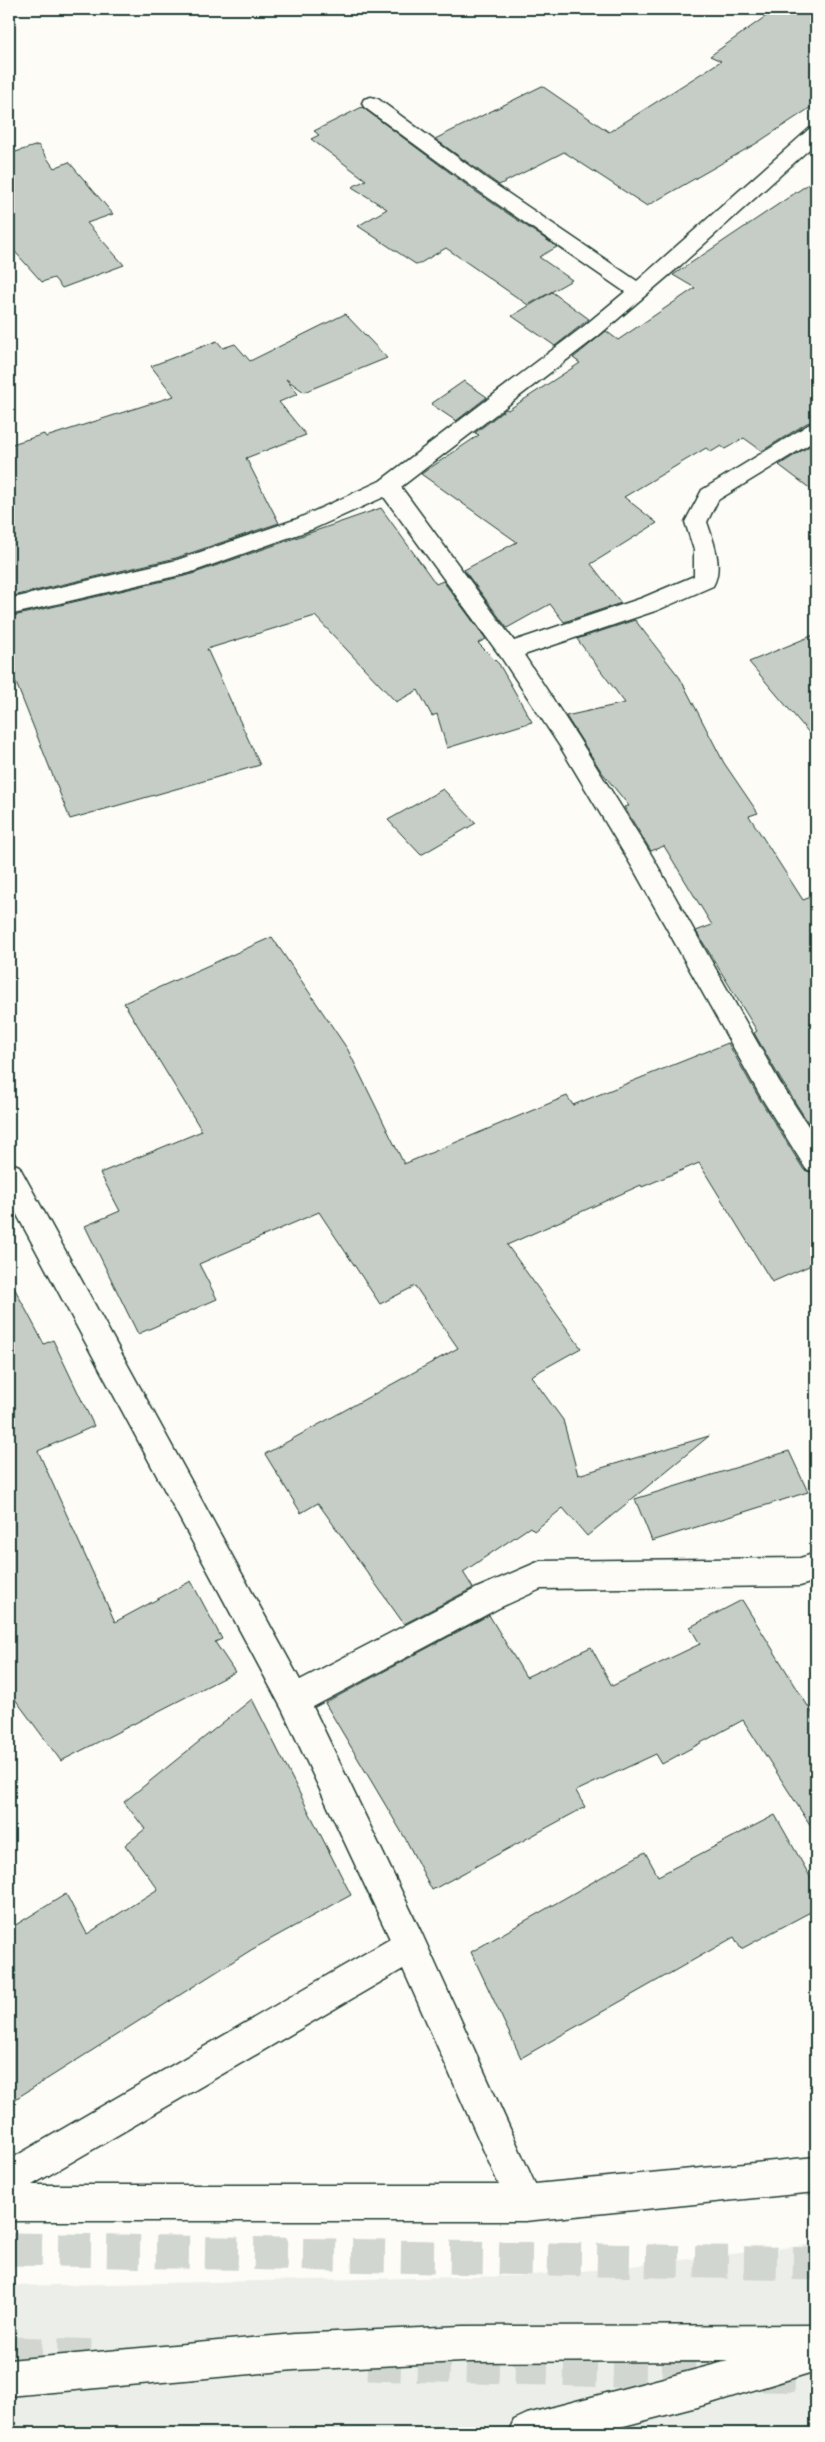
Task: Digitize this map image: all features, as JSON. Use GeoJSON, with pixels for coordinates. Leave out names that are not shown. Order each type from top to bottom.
{"type":"FeatureCollection","features":[{"type":"Feature","properties":{"kind":"street"},"geometry":{"type":"LineString","coordinates":[[371,103],[480,183],[638,291]]}},
{"type":"Feature","properties":{"kind":"street"},"geometry":{"type":"LineString","coordinates":[[9,607],[181,567],[305,524],[388,486],[591,331],[784,164],[816,133]]}},
{"type":"Feature","properties":{"kind":"street"},"geometry":{"type":"LineString","coordinates":[[509,651],[650,604],[705,580],[705,550],[696,522],[710,495],[816,430]]}},
{"type":"Feature","properties":{"kind":"street"},"geometry":{"type":"LineString","coordinates":[[388,486],[509,651],[643,862],[770,1089],[816,1161]]}},
{"type":"Feature","properties":{"kind":"street"},"geometry":{"type":"LineString","coordinates":[[9,1174],[294,1700],[410,1946],[525,2204]]}},
{"type":"Feature","properties":{"kind":"street"},"geometry":{"type":"LineString","coordinates":[[294,1700],[488,1598],[540,1575],[800,1572],[816,1567]]}},
{"type":"Feature","properties":{"kind":"street"},"geometry":{"type":"LineString","coordinates":[[9,2179],[410,1946]]}},
{"type":"Feature","properties":{"kind":"street"},"geometry":{"type":"LineString","coordinates":[[9,2204],[525,2204],[816,2175]]}},
{"type":"Feature","properties":{"kind":"street"},"geometry":{"type":"LineString","coordinates":[[9,2378],[284,2353],[462,2344],[816,2343]]}},
{"type":"Feature","properties":{"kind":"street"},"geometry":{"type":"LineString","coordinates":[[527,2433],[708,2386],[816,2353]]}},
{"type":"Feature","properties":{"kind":"shaded area"},"geometry":{"type":"Polygon","coordinates":[[[816,2244],[816,2433],[9,2433],[9,2286],[517,2276],[606,2269],[816,2244]]]}},
{"type":"Feature","properties":{"kind":"building"},"geometry":{"type":"Polygon","coordinates":[[[776,9],[816,9],[816,104],[757,143],[647,206],[564,152],[499,185],[435,139],[542,86],[609,132],[721,61],[710,56],[776,9]]]}},
{"type":"Feature","properties":{"kind":"building"},"geometry":{"type":"Polygon","coordinates":[[[362,107],[472,189],[557,247],[539,257],[572,280],[528,305],[446,248],[417,265],[358,226],[387,209],[352,187],[366,180],[311,139],[319,135],[314,131],[362,107]]]}},
{"type":"Feature","properties":{"kind":"building"},"geometry":{"type":"Polygon","coordinates":[[[38,145],[54,168],[69,162],[113,214],[87,223],[124,265],[62,288],[54,278],[42,282],[9,245],[9,154],[38,145]]]}},
{"type":"Feature","properties":{"kind":"building"},"geometry":{"type":"Polygon","coordinates":[[[816,179],[816,421],[807,423],[762,451],[744,438],[725,449],[721,446],[711,452],[706,448],[624,497],[657,523],[591,564],[621,603],[564,622],[550,604],[507,628],[464,570],[517,542],[421,474],[479,435],[475,433],[506,409],[508,410],[580,363],[573,358],[606,331],[618,340],[695,288],[673,275],[816,179]]]}},
{"type":"Feature","properties":{"kind":"building"},"geometry":{"type":"Polygon","coordinates":[[[552,292],[589,319],[555,346],[512,316],[552,292]]]}},
{"type":"Feature","properties":{"kind":"building"},"geometry":{"type":"Polygon","coordinates":[[[345,314],[387,358],[304,392],[286,379],[298,394],[279,402],[306,435],[246,458],[279,523],[176,558],[9,597],[9,445],[44,434],[46,437],[174,396],[151,366],[217,341],[223,348],[235,344],[250,361],[345,314]]]}},
{"type":"Feature","properties":{"kind":"building"},"geometry":{"type":"Polygon","coordinates":[[[464,381],[487,397],[456,421],[431,404],[464,381]]]}},
{"type":"Feature","properties":{"kind":"building"},"geometry":{"type":"Polygon","coordinates":[[[816,442],[816,493],[779,465],[816,442]]]}},
{"type":"Feature","properties":{"kind":"building"},"geometry":{"type":"Polygon","coordinates":[[[381,508],[436,584],[443,581],[486,639],[478,643],[499,664],[532,722],[447,748],[437,714],[432,716],[418,690],[396,702],[315,616],[207,649],[260,765],[70,819],[9,665],[9,617],[189,575],[381,508]]]}},
{"type":"Feature","properties":{"kind":"building"},"geometry":{"type":"Polygon","coordinates":[[[635,620],[680,678],[724,763],[758,813],[749,816],[803,900],[816,895],[816,1135],[781,1080],[754,1033],[757,1031],[696,931],[712,925],[664,846],[651,851],[624,807],[629,806],[601,771],[566,716],[625,703],[577,639],[635,620]]]}},
{"type":"Feature","properties":{"kind":"building"},"geometry":{"type":"Polygon","coordinates":[[[816,634],[816,741],[749,662],[816,634]]]}},
{"type":"Feature","properties":{"kind":"building"},"geometry":{"type":"Polygon","coordinates":[[[443,789],[476,823],[421,855],[388,820],[443,789]]]}},
{"type":"Feature","properties":{"kind":"building"},"geometry":{"type":"Polygon","coordinates":[[[272,937],[348,1050],[404,1164],[567,1096],[573,1105],[728,1043],[759,1098],[804,1170],[816,1174],[816,1263],[772,1282],[699,1163],[642,1187],[641,1185],[507,1245],[581,1348],[531,1376],[563,1420],[578,1475],[709,1436],[587,1536],[563,1508],[534,1531],[530,1527],[463,1572],[473,1588],[404,1624],[318,1503],[301,1513],[265,1454],[458,1348],[415,1286],[380,1304],[319,1212],[199,1264],[217,1299],[138,1334],[85,1226],[120,1211],[100,1173],[202,1131],[124,1003],[272,937]]]}},
{"type":"Feature","properties":{"kind":"building"},"geometry":{"type":"Polygon","coordinates":[[[9,1278],[44,1344],[53,1340],[94,1426],[38,1451],[115,1622],[191,1581],[222,1639],[215,1642],[235,1672],[61,1761],[9,1691],[9,1278]]]}},
{"type":"Feature","properties":{"kind":"building"},"geometry":{"type":"Polygon","coordinates":[[[789,1451],[808,1492],[652,1541],[635,1499],[789,1451]]]}},
{"type":"Feature","properties":{"kind":"building"},"geometry":{"type":"Polygon","coordinates":[[[742,1600],[816,1719],[816,1834],[743,1720],[662,1764],[656,1754],[576,1791],[585,1807],[432,1890],[405,1838],[325,1703],[489,1615],[526,1677],[591,1647],[612,1686],[700,1644],[690,1627],[742,1600]]]}},
{"type":"Feature","properties":{"kind":"building"},"geometry":{"type":"Polygon","coordinates":[[[252,1699],[351,1895],[251,1950],[9,2103],[9,1929],[66,1894],[87,1934],[158,1889],[125,1845],[145,1829],[124,1802],[252,1699]]]}},
{"type":"Feature","properties":{"kind":"building"},"geometry":{"type":"Polygon","coordinates":[[[775,1815],[816,1887],[816,1909],[741,1949],[734,1937],[521,2058],[471,1952],[645,1852],[658,1876],[775,1815]]]}},
{"type":"Feature","properties":{"kind":"tunnel"},"geometry":{"type":"LineString","coordinates":[[9,2249],[816,2264]]}},
{"type":"Feature","properties":{"kind":"tunnel"},"geometry":{"type":"LineString","coordinates":[[9,2353],[102,2356]]}},
{"type":"Feature","properties":{"kind":"tunnel"},"geometry":{"type":"LineString","coordinates":[[368,2364],[722,2374]]}},
{"type":"Feature","properties":{"kind":"tunnel"},"geometry":{"type":"LineString","coordinates":[[762,2375],[816,2376]]}}]}
